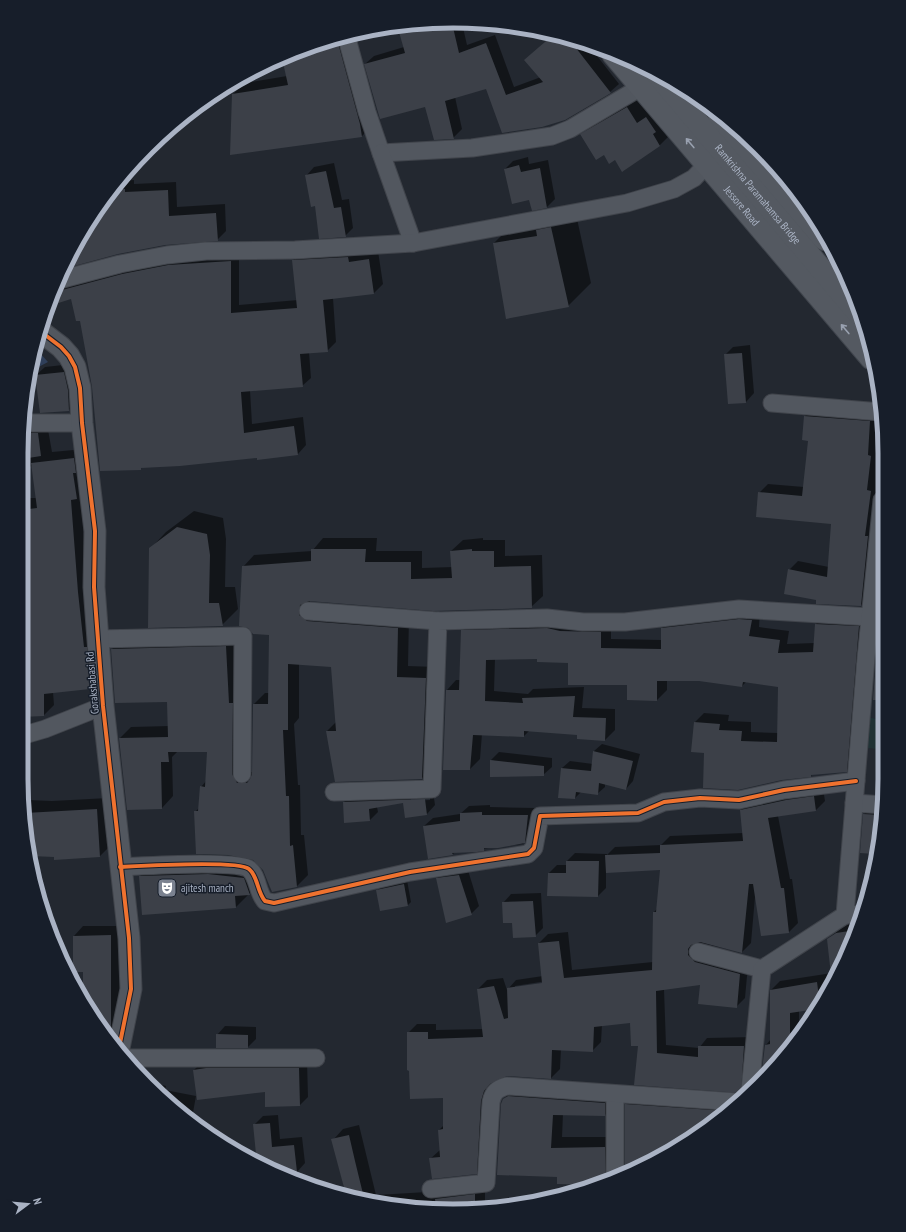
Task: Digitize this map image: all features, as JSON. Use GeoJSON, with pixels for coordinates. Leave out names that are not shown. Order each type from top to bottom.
{"type":"FeatureCollection","features":[{"type":"Feature","properties":{"kind":"main road","name":"Jessore Road"},"geometry":{"type":"LineString","coordinates":[[632,68],[649,80],[707,164],[866,352]]}},
{"type":"Feature","properties":{"kind":"main road","name":"Ramkrishna Paramahamsa Bridge"},"geometry":{"type":"LineString","coordinates":[[649,80],[851,305]]}},
{"type":"Feature","properties":{"kind":"main road"},"geometry":{"type":"LineString","coordinates":[[740,139],[803,213]]}},
{"type":"Feature","properties":{"kind":"street"},"geometry":{"type":"LineString","coordinates":[[348,41],[367,112],[413,243]]}},
{"type":"Feature","properties":{"kind":"street"},"geometry":{"type":"LineString","coordinates":[[381,153],[472,148],[552,136],[570,129],[649,80]]}},
{"type":"Feature","properties":{"kind":"street"},"geometry":{"type":"LineString","coordinates":[[66,278],[120,264],[167,255],[206,251],[295,250],[413,243],[627,203],[674,189],[694,178],[707,164]]}},
{"type":"Feature","properties":{"kind":"street","name":"Gorakshabasi Rd"},"geometry":{"type":"LineString","coordinates":[[45,335],[61,347],[76,367],[80,388],[82,423],[95,531],[94,586],[97,639],[120,867],[129,938],[131,990],[120,1043]]}},
{"type":"Feature","properties":{"kind":"street"},"geometry":{"type":"LineString","coordinates":[[772,403],[876,412]]}},
{"type":"Feature","properties":{"kind":"street"},"geometry":{"type":"LineString","coordinates":[[29,423],[82,423]]}},
{"type":"Feature","properties":{"kind":"street"},"geometry":{"type":"LineString","coordinates":[[844,915],[870,617],[878,574]]}},
{"type":"Feature","properties":{"kind":"street"},"geometry":{"type":"LineString","coordinates":[[308,611],[438,621],[547,618],[583,622],[625,622],[739,609],[870,617]]}},
{"type":"Feature","properties":{"kind":"street"},"geometry":{"type":"LineString","coordinates":[[334,792],[432,788],[438,621]]}},
{"type":"Feature","properties":{"kind":"street"},"geometry":{"type":"LineString","coordinates":[[97,639],[243,636],[242,774]]}},
{"type":"Feature","properties":{"kind":"street"},"geometry":{"type":"LineString","coordinates":[[28,734],[45,729],[103,706]]}},
{"type":"Feature","properties":{"kind":"street"},"geometry":{"type":"LineString","coordinates":[[120,867],[183,864],[239,865],[249,869],[256,879],[260,896],[265,901],[274,903],[410,872],[528,854],[534,848],[540,816],[638,813],[664,802],[700,798],[739,800],[784,790],[856,781]]}},
{"type":"Feature","properties":{"kind":"street"},"geometry":{"type":"LineString","coordinates":[[854,803],[877,805]]}},
{"type":"Feature","properties":{"kind":"street"},"geometry":{"type":"LineString","coordinates":[[698,952],[762,970],[844,915],[856,914]]}},
{"type":"Feature","properties":{"kind":"street"},"geometry":{"type":"LineString","coordinates":[[751,1083],[762,970]]}},
{"type":"Feature","properties":{"kind":"street"},"geometry":{"type":"LineString","coordinates":[[132,1058],[316,1058]]}},
{"type":"Feature","properties":{"kind":"street"},"geometry":{"type":"LineString","coordinates":[[431,1189],[486,1182],[491,1102],[493,1093],[499,1088],[507,1086],[730,1102]]}},
{"type":"Feature","properties":{"kind":"street"},"geometry":{"type":"LineString","coordinates":[[615,1094],[615,1172]]}},
{"type":"Feature","properties":{"kind":"shaded area"},"geometry":{"type":"Polygon","coordinates":[[[868,717],[878,720],[878,749],[869,748],[862,751],[868,717]]]}},
{"type":"Feature","properties":{"kind":"water"},"geometry":{"type":"Polygon","coordinates":[[[40,353],[48,362],[36,368],[40,353]]]}},
{"type":"Feature","properties":{"kind":"building"},"geometry":{"type":"Polygon","coordinates":[[[453,28],[459,53],[486,43],[506,95],[543,82],[524,60],[549,39],[563,42],[577,47],[576,48],[611,93],[565,120],[542,127],[502,133],[486,89],[445,101],[454,139],[434,140],[425,107],[380,119],[364,64],[405,53],[399,32],[453,28]]]}},
{"type":"Feature","properties":{"kind":"building"},"geometry":{"type":"Polygon","coordinates":[[[338,44],[360,124],[362,137],[230,155],[232,94],[288,85],[283,63],[338,44]]]}},
{"type":"Feature","properties":{"kind":"building"},"geometry":{"type":"Polygon","coordinates":[[[627,107],[637,123],[646,117],[656,132],[653,134],[660,146],[622,172],[615,160],[609,164],[604,155],[596,160],[580,134],[627,107]]]}},
{"type":"Feature","properties":{"kind":"building"},"geometry":{"type":"Polygon","coordinates":[[[519,165],[521,172],[540,168],[547,208],[532,211],[529,200],[512,204],[504,169],[519,165]]]}},
{"type":"Feature","properties":{"kind":"building"},"geometry":{"type":"Polygon","coordinates":[[[326,171],[334,208],[341,207],[346,237],[319,239],[315,206],[311,207],[305,175],[326,171]]]}},
{"type":"Feature","properties":{"kind":"building"},"geometry":{"type":"Polygon","coordinates":[[[120,189],[125,189],[125,192],[168,190],[169,216],[216,213],[218,241],[165,245],[118,254],[71,267],[85,240],[120,189]]]}},
{"type":"Feature","properties":{"kind":"building"},"geometry":{"type":"Polygon","coordinates":[[[551,227],[569,307],[506,319],[493,243],[537,236],[536,230],[551,227]]]}},
{"type":"Feature","properties":{"kind":"building"},"geometry":{"type":"Polygon","coordinates":[[[348,257],[349,262],[369,259],[374,294],[323,300],[328,352],[300,354],[303,387],[241,392],[244,433],[294,426],[298,455],[257,460],[257,458],[180,466],[141,468],[141,470],[100,471],[92,387],[80,321],[76,321],[71,299],[55,304],[60,290],[122,274],[168,265],[231,261],[231,313],[297,308],[292,260],[348,257]]]}},
{"type":"Feature","properties":{"kind":"building"},"geometry":{"type":"Polygon","coordinates":[[[742,353],[746,403],[728,404],[724,354],[742,353]]]}},
{"type":"Feature","properties":{"kind":"building"},"geometry":{"type":"Polygon","coordinates":[[[64,372],[68,390],[69,411],[40,413],[35,375],[64,372]]]}},
{"type":"Feature","properties":{"kind":"building"},"geometry":{"type":"Polygon","coordinates":[[[804,416],[870,421],[868,455],[871,456],[867,490],[871,491],[865,536],[868,536],[861,606],[816,604],[816,600],[784,594],[788,569],[827,577],[831,524],[756,517],[758,492],[802,496],[808,441],[802,440],[804,416]]]}},
{"type":"Feature","properties":{"kind":"building"},"geometry":{"type":"Polygon","coordinates":[[[29,433],[38,433],[41,456],[28,458],[29,433]]]}},
{"type":"Feature","properties":{"kind":"building"},"geometry":{"type":"Polygon","coordinates":[[[74,458],[76,473],[73,473],[77,499],[71,500],[78,592],[84,647],[87,647],[90,689],[44,694],[44,716],[28,717],[29,509],[37,508],[31,463],[74,458]]]}},
{"type":"Feature","properties":{"kind":"building"},"geometry":{"type":"Polygon","coordinates":[[[177,527],[207,534],[210,555],[209,603],[219,603],[223,626],[148,628],[149,548],[177,527]]]}},
{"type":"Feature","properties":{"kind":"building"},"geometry":{"type":"Polygon","coordinates":[[[311,549],[366,549],[365,562],[411,562],[411,579],[452,578],[450,551],[472,549],[472,551],[494,551],[494,567],[531,566],[532,608],[433,611],[309,601],[300,605],[299,615],[307,621],[398,628],[397,677],[426,678],[422,779],[335,782],[326,731],[336,731],[331,667],[288,664],[288,730],[283,730],[286,796],[289,796],[290,846],[293,845],[297,887],[272,892],[263,870],[253,860],[228,855],[196,854],[194,811],[198,811],[200,786],[205,787],[207,752],[168,752],[169,762],[161,762],[162,809],[127,810],[119,738],[168,737],[167,702],[115,703],[111,649],[226,646],[229,703],[233,703],[232,774],[237,783],[247,783],[252,774],[253,704],[268,704],[269,635],[253,634],[248,628],[239,626],[242,566],[311,561],[311,549]]]}},
{"type":"Feature","properties":{"kind":"building"},"geometry":{"type":"Polygon","coordinates":[[[739,619],[752,620],[749,636],[780,640],[778,653],[813,652],[815,624],[859,626],[847,772],[811,775],[811,777],[782,780],[738,790],[703,788],[704,753],[691,752],[694,722],[720,724],[719,730],[742,731],[741,741],[777,742],[778,687],[743,682],[742,687],[699,681],[657,681],[657,701],[627,700],[627,685],[568,685],[568,663],[537,662],[537,659],[486,660],[485,701],[523,703],[522,698],[575,696],[573,717],[606,718],[605,741],[577,739],[577,735],[524,731],[524,737],[473,735],[470,770],[443,770],[446,690],[459,690],[461,630],[547,628],[560,631],[601,632],[601,648],[661,649],[661,628],[739,619]]]}},
{"type":"Feature","properties":{"kind":"building"},"geometry":{"type":"Polygon","coordinates":[[[878,640],[878,700],[873,700],[878,640]]]}},
{"type":"Feature","properties":{"kind":"building"},"geometry":{"type":"Polygon","coordinates":[[[593,751],[633,761],[626,790],[599,783],[598,795],[576,792],[575,799],[558,798],[561,768],[591,771],[593,751]]]}},
{"type":"Feature","properties":{"kind":"building"},"geometry":{"type":"Polygon","coordinates":[[[490,760],[544,766],[544,776],[490,777],[490,760]]]}},
{"type":"Feature","properties":{"kind":"building"},"geometry":{"type":"Polygon","coordinates":[[[814,796],[816,811],[768,818],[781,888],[784,888],[789,933],[761,936],[753,884],[749,884],[742,953],[700,942],[691,945],[688,949],[688,955],[695,962],[740,974],[737,1008],[698,1004],[700,985],[656,991],[657,1053],[698,1057],[698,1046],[744,1046],[741,1092],[740,1093],[634,1085],[638,1046],[631,1046],[630,1023],[594,1027],[593,1052],[552,1050],[551,1079],[507,1076],[490,1084],[484,1091],[481,1101],[477,1174],[432,1179],[429,1158],[440,1157],[438,1130],[443,1129],[443,1098],[410,1099],[409,1071],[407,1070],[407,1032],[428,1032],[428,1039],[483,1037],[477,989],[494,986],[504,1019],[508,1018],[507,988],[542,983],[538,943],[559,941],[564,978],[652,970],[653,912],[656,912],[660,870],[606,873],[605,855],[660,853],[660,845],[743,841],[740,810],[786,800],[814,796]]]}},
{"type":"Feature","properties":{"kind":"building"},"geometry":{"type":"Polygon","coordinates":[[[425,799],[427,815],[405,818],[403,803],[369,809],[370,821],[344,823],[343,802],[425,799]]]}},
{"type":"Feature","properties":{"kind":"building"},"geometry":{"type":"Polygon","coordinates":[[[97,809],[100,857],[54,860],[54,857],[35,856],[30,813],[97,809]]]}},
{"type":"Feature","properties":{"kind":"building"},"geometry":{"type":"Polygon","coordinates":[[[482,812],[482,815],[528,815],[525,843],[498,848],[484,848],[484,851],[477,852],[452,853],[453,855],[428,859],[423,826],[460,821],[460,813],[482,812]]]}},
{"type":"Feature","properties":{"kind":"building"},"geometry":{"type":"Polygon","coordinates":[[[863,814],[876,815],[871,854],[860,853],[863,814]]]}},
{"type":"Feature","properties":{"kind":"building"},"geometry":{"type":"Polygon","coordinates":[[[566,861],[599,861],[598,897],[547,896],[548,873],[566,873],[566,861]]]}},
{"type":"Feature","properties":{"kind":"building"},"geometry":{"type":"Polygon","coordinates":[[[208,874],[244,878],[250,895],[235,896],[236,908],[142,915],[139,876],[208,874]]]}},
{"type":"Feature","properties":{"kind":"building"},"geometry":{"type":"Polygon","coordinates":[[[459,875],[472,915],[446,923],[436,878],[459,875]]]}},
{"type":"Feature","properties":{"kind":"building"},"geometry":{"type":"Polygon","coordinates":[[[404,884],[408,906],[380,911],[376,890],[404,884]]]}},
{"type":"Feature","properties":{"kind":"building"},"geometry":{"type":"Polygon","coordinates":[[[533,901],[536,937],[513,938],[512,923],[503,923],[502,902],[533,901]]]}},
{"type":"Feature","properties":{"kind":"building"},"geometry":{"type":"Polygon","coordinates":[[[850,931],[831,973],[827,939],[836,933],[850,931]]]}},
{"type":"Feature","properties":{"kind":"building"},"geometry":{"type":"Polygon","coordinates":[[[111,935],[110,1030],[83,988],[83,972],[75,972],[73,969],[73,936],[111,935]]]}},
{"type":"Feature","properties":{"kind":"building"},"geometry":{"type":"Polygon","coordinates":[[[817,982],[819,995],[809,1010],[790,1013],[790,1038],[762,1071],[765,1045],[770,1044],[770,990],[817,982]]]}},
{"type":"Feature","properties":{"kind":"building"},"geometry":{"type":"Polygon","coordinates":[[[216,1034],[248,1035],[248,1048],[216,1048],[216,1034]]]}},
{"type":"Feature","properties":{"kind":"building"},"geometry":{"type":"Polygon","coordinates":[[[206,1068],[299,1068],[300,1106],[265,1107],[265,1092],[197,1100],[193,1070],[206,1068]]]}},
{"type":"Feature","properties":{"kind":"building"},"geometry":{"type":"Polygon","coordinates":[[[508,1096],[605,1103],[605,1116],[553,1115],[551,1148],[605,1147],[606,1176],[579,1185],[557,1184],[557,1177],[497,1175],[501,1104],[503,1099],[508,1096]]]}},
{"type":"Feature","properties":{"kind":"building"},"geometry":{"type":"Polygon","coordinates":[[[625,1104],[719,1110],[666,1147],[625,1168],[625,1104]]]}},
{"type":"Feature","properties":{"kind":"building"},"geometry":{"type":"Polygon","coordinates":[[[270,1123],[272,1147],[294,1145],[297,1172],[290,1172],[256,1155],[253,1124],[270,1123]]]}},
{"type":"Feature","properties":{"kind":"building"},"geometry":{"type":"Polygon","coordinates":[[[349,1135],[363,1194],[345,1190],[331,1139],[349,1135]]]}},
{"type":"Feature","properties":{"kind":"building"},"geometry":{"type":"Polygon","coordinates":[[[475,1194],[475,1203],[436,1203],[435,1199],[475,1194]]]}},
{"type":"Feature","properties":{"kind":"cycle path"},"geometry":{"type":"LineString","coordinates":[[45,335],[61,347],[69,356],[75,367],[80,388],[82,423],[95,531],[94,587],[103,706],[129,938],[131,989],[120,1043]]}},
{"type":"Feature","properties":{"kind":"cycle path"},"geometry":{"type":"LineString","coordinates":[[120,867],[188,864],[241,866],[252,872],[260,893],[265,901],[274,903],[410,872],[528,854],[534,848],[540,816],[638,813],[664,802],[700,798],[739,800],[784,790],[856,781]]}},
{"type":"Feature","properties":{"kind":"place","name":"ajitesh manch"},"geometry":{"type":"Point","coordinates":[167,888]}}]}
